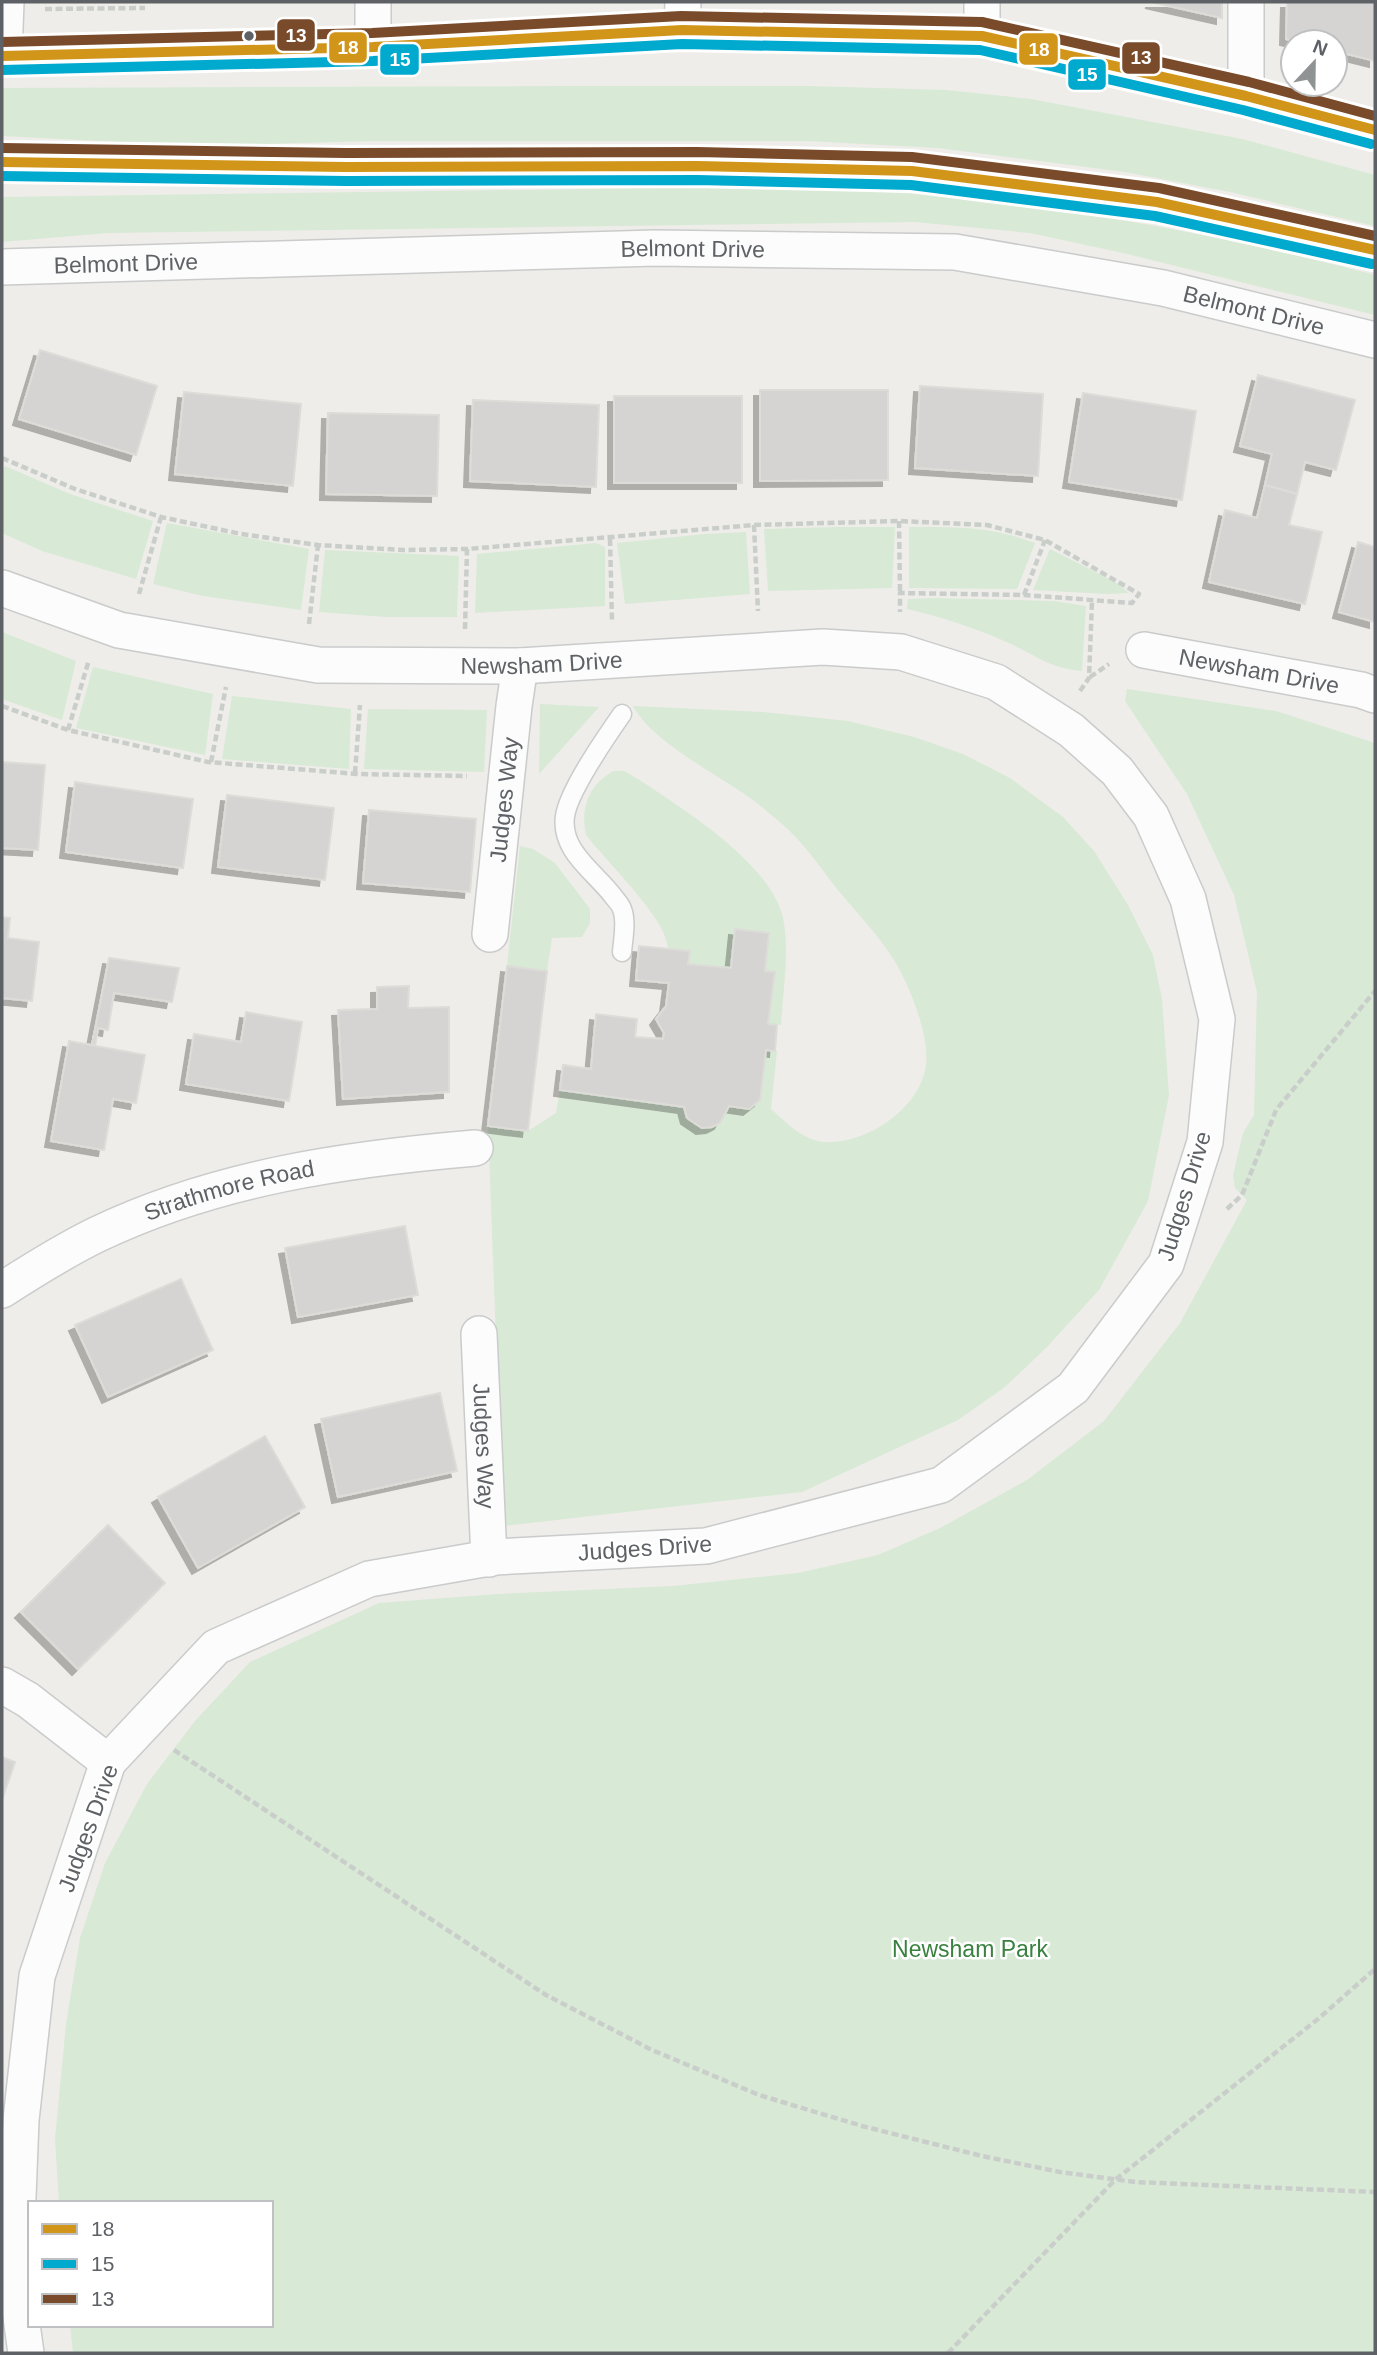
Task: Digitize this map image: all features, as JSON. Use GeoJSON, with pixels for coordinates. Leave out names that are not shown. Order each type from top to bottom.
{"type":"FeatureCollection","features":[{"type":"Feature","properties":{"kind":"highway"},"geometry":{"type":"LineString","coordinates":[[3,56],[373,47],[683,16],[982,19],[1246,96],[1375,130]]}},
{"type":"Feature","properties":{"kind":"highway"},"geometry":{"type":"LineString","coordinates":[[2,162],[346,167],[697,166],[912,171],[1157,202],[1375,250]]}},
{"type":"Feature","properties":{"kind":"street"},"geometry":{"type":"LineString","coordinates":[[3,56],[6,2]]}},
{"type":"Feature","properties":{"kind":"street"},"geometry":{"type":"LineString","coordinates":[[373,2],[373,47]]}},
{"type":"Feature","properties":{"kind":"street"},"geometry":{"type":"LineString","coordinates":[[1246,2],[1246,96]]}},
{"type":"Feature","properties":{"kind":"street","name":"Belmont Drive"},"geometry":{"type":"LineString","coordinates":[[2,267],[655,248],[955,252],[1163,288],[1375,340]]}},
{"type":"Feature","properties":{"kind":"street","name":"Newsham Drive"},"geometry":{"type":"LineString","coordinates":[[2,588],[114,627],[318,665],[520,666],[823,647],[901,652],[996,682],[1065,726]]}},
{"type":"Feature","properties":{"kind":"street","name":"Newsham Drive"},"geometry":{"type":"LineString","coordinates":[[1144,650],[1361,690],[1375,695]]}},
{"type":"Feature","properties":{"kind":"street","name":"Judges Way"},"geometry":{"type":"LineString","coordinates":[[490,934],[520,666]]}},
{"type":"Feature","properties":{"kind":"street","name":"Judges Drive"},"geometry":{"type":"LineString","coordinates":[[26,2353],[15,2274],[21,2120],[37,1976],[108,1762],[216,1647],[369,1579],[489,1559],[706,1546],[941,1485],[1073,1388],[1166,1264],[1205,1142],[1217,1019],[1188,899],[1152,816],[1117,771],[1065,726]]}},
{"type":"Feature","properties":{"kind":"street","name":"Strathmore Road"},"geometry":{"type":"LineString","coordinates":[[2,1290],[98,1234],[196,1195],[286,1172],[380,1156],[475,1148]]}},
{"type":"Feature","properties":{"kind":"street","name":"Judges Way"},"geometry":{"type":"LineString","coordinates":[[479,1334],[489,1559]]}},
{"type":"Feature","properties":{"kind":"street"},"geometry":{"type":"LineString","coordinates":[[2,1685],[28,1700],[108,1762]]}},
{"type":"Feature","properties":{"kind":"lane"},"geometry":{"type":"LineString","coordinates":[[622,714],[577,786],[565,817],[567,842],[622,909],[622,952]]}},
{"type":"Feature","properties":{"kind":"path"},"geometry":{"type":"LineString","coordinates":[[2,459],[75,489],[161,517],[241,534],[318,545],[403,550],[467,549],[754,525],[899,521],[987,525],[1045,540],[1139,594],[1132,603],[1024,595],[900,593]]}},
{"type":"Feature","properties":{"kind":"path"},"geometry":{"type":"LineString","coordinates":[[68,730],[161,517]]}},
{"type":"Feature","properties":{"kind":"path"},"geometry":{"type":"LineString","coordinates":[[899,521],[901,652]]}},
{"type":"Feature","properties":{"kind":"path"},"geometry":{"type":"LineString","coordinates":[[754,525],[760,651]]}},
{"type":"Feature","properties":{"kind":"path"},"geometry":{"type":"LineString","coordinates":[[610,539],[613,661]]}},
{"type":"Feature","properties":{"kind":"path"},"geometry":{"type":"LineString","coordinates":[[1024,595],[1045,540]]}},
{"type":"Feature","properties":{"kind":"path"},"geometry":{"type":"LineString","coordinates":[[304,663],[318,545]]}},
{"type":"Feature","properties":{"kind":"path"},"geometry":{"type":"LineString","coordinates":[[464,666],[467,549]]}},
{"type":"Feature","properties":{"kind":"path"},"geometry":{"type":"LineString","coordinates":[[1065,726],[1089,678],[1092,601]]}},
{"type":"Feature","properties":{"kind":"path"},"geometry":{"type":"LineString","coordinates":[[211,762],[233,650]]}},
{"type":"Feature","properties":{"kind":"path"},"geometry":{"type":"LineString","coordinates":[[355,774],[363,665]]}},
{"type":"Feature","properties":{"kind":"path"},"geometry":{"type":"LineString","coordinates":[[2,706],[68,730],[211,762],[355,774],[506,777]]}},
{"type":"Feature","properties":{"kind":"path"},"geometry":{"type":"LineString","coordinates":[[1223,1213],[1242,1195],[1276,1110],[1375,991]]}},
{"type":"Feature","properties":{"kind":"path"},"geometry":{"type":"LineString","coordinates":[[141,1728],[546,1996],[652,2050],[759,2095],[862,2126],[1060,2172],[1115,2180],[1375,2192]]}},
{"type":"Feature","properties":{"kind":"path"},"geometry":{"type":"LineString","coordinates":[[948,2353],[1115,2180],[1318,2019],[1375,1969]]}},
{"type":"Feature","properties":{"kind":"green space"},"geometry":{"type":"Polygon","coordinates":[[[810,86],[946,90],[1031,99],[1242,139],[1375,175],[1375,226],[1230,192],[1125,172],[938,148],[807,141],[373,141],[196,146],[2,136],[2,88],[810,86]]]}},
{"type":"Feature","properties":{"kind":"green space"},"geometry":{"type":"Polygon","coordinates":[[[666,188],[909,194],[1039,207],[1136,222],[1232,241],[1375,275],[1375,315],[1030,233],[915,222],[108,233],[2,242],[2,197],[666,188]]]}},
{"type":"Feature","properties":{"kind":"green space"},"geometry":{"type":"Polygon","coordinates":[[[5,466],[70,494],[153,521],[136,579],[42,551],[2,533],[2,472],[5,466]]]}},
{"type":"Feature","properties":{"kind":"green space"},"geometry":{"type":"Polygon","coordinates":[[[167,523],[309,549],[301,610],[203,596],[153,584],[167,523]]]}},
{"type":"Feature","properties":{"kind":"green space"},"geometry":{"type":"Polygon","coordinates":[[[895,527],[892,588],[768,591],[764,529],[895,527]]]}},
{"type":"Feature","properties":{"kind":"green space"},"geometry":{"type":"Polygon","coordinates":[[[909,527],[988,530],[1035,543],[1017,589],[909,588],[909,527]]]}},
{"type":"Feature","properties":{"kind":"green space"},"geometry":{"type":"Polygon","coordinates":[[[746,532],[750,594],[625,604],[617,543],[746,532]]]}},
{"type":"Feature","properties":{"kind":"green space"},"geometry":{"type":"Polygon","coordinates":[[[596,543],[605,547],[605,606],[475,613],[477,554],[596,543]]]}},
{"type":"Feature","properties":{"kind":"green space"},"geometry":{"type":"Polygon","coordinates":[[[1050,549],[1115,582],[1129,593],[1033,590],[1050,549]]]}},
{"type":"Feature","properties":{"kind":"green space"},"geometry":{"type":"Polygon","coordinates":[[[325,550],[459,556],[457,617],[386,617],[319,612],[325,550]]]}},
{"type":"Feature","properties":{"kind":"green space"},"geometry":{"type":"Polygon","coordinates":[[[908,599],[1054,601],[1086,606],[1082,671],[1052,664],[973,628],[907,609],[908,599]]]}},
{"type":"Feature","properties":{"kind":"green space"},"geometry":{"type":"Polygon","coordinates":[[[2,632],[76,661],[62,720],[2,699],[2,632]]]}},
{"type":"Feature","properties":{"kind":"green space"},"geometry":{"type":"Polygon","coordinates":[[[93,667],[213,694],[205,755],[76,728],[93,667]]]}},
{"type":"Feature","properties":{"kind":"green space","name":"Newsham Park"},"geometry":{"type":"Polygon","coordinates":[[[1127,689],[1276,711],[1375,743],[1375,2353],[73,2353],[70,2327],[273,2327],[273,2201],[59,2201],[55,2139],[66,2024],[80,1938],[105,1863],[147,1784],[195,1721],[250,1662],[379,1603],[498,1594],[673,1586],[798,1573],[878,1555],[940,1528],[1027,1480],[1104,1421],[1180,1323],[1247,1200],[1235,1188],[1233,1175],[1243,1133],[1254,1115],[1257,992],[1234,895],[1187,794],[1125,701],[1127,689]]]}},
{"type":"Feature","properties":{"kind":"green space"},"geometry":{"type":"Polygon","coordinates":[[[232,696],[351,709],[349,769],[222,759],[232,696]]]}},
{"type":"Feature","properties":{"kind":"green space"},"geometry":{"type":"Polygon","coordinates":[[[540,704],[599,707],[539,774],[540,704]]]}},
{"type":"Feature","properties":{"kind":"green space"},"geometry":{"type":"Polygon","coordinates":[[[633,706],[763,712],[848,721],[914,737],[963,754],[1010,778],[1063,817],[1094,851],[1128,905],[1153,955],[1162,999],[1169,1095],[1148,1201],[1099,1290],[1047,1347],[1005,1387],[958,1420],[802,1492],[503,1526],[488,1126],[528,1131],[556,1113],[560,1090],[684,1107],[692,1123],[705,1127],[719,1121],[729,1106],[749,1109],[760,1100],[766,1050],[777,1051],[771,1109],[795,1130],[809,1138],[824,1142],[840,1141],[873,1130],[903,1109],[922,1081],[926,1065],[922,1025],[900,970],[881,941],[810,854],[792,833],[762,807],[657,734],[643,721],[633,706]]]}},
{"type":"Feature","properties":{"kind":"green space"},"geometry":{"type":"Polygon","coordinates":[[[368,709],[487,710],[484,772],[364,769],[368,709]]]}},
{"type":"Feature","properties":{"kind":"green space"},"geometry":{"type":"Polygon","coordinates":[[[613,771],[624,771],[679,806],[725,841],[764,881],[777,902],[784,923],[786,961],[781,1025],[768,1024],[775,972],[765,971],[769,933],[735,929],[731,968],[688,964],[689,951],[668,948],[658,922],[647,906],[586,835],[584,816],[588,798],[598,783],[613,771]]]}},
{"type":"Feature","properties":{"kind":"green space"},"geometry":{"type":"Polygon","coordinates":[[[520,846],[533,849],[555,863],[590,909],[590,923],[582,937],[552,938],[547,971],[507,966],[520,846]]]}},
{"type":"Feature","properties":{"kind":"building"},"geometry":{"type":"Polygon","coordinates":[[[1151,2],[1222,2],[1222,18],[1151,2]]]}},
{"type":"Feature","properties":{"kind":"building"},"geometry":{"type":"Polygon","coordinates":[[[1287,2],[1375,2],[1375,61],[1349,54],[1349,28],[1286,28],[1287,2]]]}},
{"type":"Feature","properties":{"kind":"building"},"geometry":{"type":"Polygon","coordinates":[[[40,350],[157,386],[136,455],[19,419],[40,350]]]}},
{"type":"Feature","properties":{"kind":"building"},"geometry":{"type":"Polygon","coordinates":[[[1258,375],[1355,400],[1336,470],[1305,462],[1297,494],[1265,485],[1272,454],[1240,446],[1258,375]]]}},
{"type":"Feature","properties":{"kind":"building"},"geometry":{"type":"Polygon","coordinates":[[[920,386],[1043,394],[1038,476],[915,468],[920,386]]]}},
{"type":"Feature","properties":{"kind":"building"},"geometry":{"type":"Polygon","coordinates":[[[760,390],[888,390],[888,480],[760,481],[760,390]]]}},
{"type":"Feature","properties":{"kind":"building"},"geometry":{"type":"Polygon","coordinates":[[[184,392],[301,404],[293,486],[175,474],[184,392]]]}},
{"type":"Feature","properties":{"kind":"building"},"geometry":{"type":"Polygon","coordinates":[[[1083,393],[1196,411],[1182,500],[1069,482],[1083,393]]]}},
{"type":"Feature","properties":{"kind":"building"},"geometry":{"type":"Polygon","coordinates":[[[614,396],[742,396],[742,483],[614,483],[614,396]]]}},
{"type":"Feature","properties":{"kind":"building"},"geometry":{"type":"Polygon","coordinates":[[[473,400],[599,405],[596,487],[470,481],[473,400]]]}},
{"type":"Feature","properties":{"kind":"building"},"geometry":{"type":"Polygon","coordinates":[[[328,413],[439,415],[437,496],[326,494],[328,413]]]}},
{"type":"Feature","properties":{"kind":"building"},"geometry":{"type":"Polygon","coordinates":[[[1265,485],[1297,494],[1289,525],[1322,532],[1305,604],[1209,582],[1225,510],[1257,518],[1265,485]]]}},
{"type":"Feature","properties":{"kind":"building"},"geometry":{"type":"Polygon","coordinates":[[[1358,542],[1375,547],[1375,622],[1339,612],[1358,542]]]}},
{"type":"Feature","properties":{"kind":"building"},"geometry":{"type":"Polygon","coordinates":[[[2,762],[45,765],[38,850],[2,848],[2,762]]]}},
{"type":"Feature","properties":{"kind":"building"},"geometry":{"type":"Polygon","coordinates":[[[75,782],[193,799],[183,868],[66,852],[75,782]]]}},
{"type":"Feature","properties":{"kind":"building"},"geometry":{"type":"Polygon","coordinates":[[[227,795],[334,808],[325,880],[218,867],[227,795]]]}},
{"type":"Feature","properties":{"kind":"building"},"geometry":{"type":"Polygon","coordinates":[[[369,810],[476,819],[470,892],[363,883],[369,810]]]}},
{"type":"Feature","properties":{"kind":"building"},"geometry":{"type":"Polygon","coordinates":[[[2,917],[10,918],[8,938],[39,942],[32,1001],[2,998],[2,917]]]}},
{"type":"Feature","properties":{"kind":"building"},"geometry":{"type":"Polygon","coordinates":[[[735,929],[769,933],[765,971],[775,972],[768,1024],[777,1025],[775,1051],[766,1050],[760,1100],[749,1109],[729,1106],[720,1123],[702,1128],[687,1118],[684,1107],[560,1090],[563,1065],[591,1069],[596,1014],[637,1019],[635,1037],[663,1039],[664,1033],[656,1019],[666,1006],[669,983],[636,980],[639,946],[690,951],[688,964],[731,968],[735,929]]]}},
{"type":"Feature","properties":{"kind":"building"},"geometry":{"type":"Polygon","coordinates":[[[109,958],[179,968],[172,1002],[114,993],[108,1030],[98,1028],[95,1046],[92,1045],[109,958]]]}},
{"type":"Feature","properties":{"kind":"building"},"geometry":{"type":"Polygon","coordinates":[[[507,966],[547,971],[528,1131],[488,1126],[507,966]]]}},
{"type":"Feature","properties":{"kind":"building"},"geometry":{"type":"Polygon","coordinates":[[[409,986],[408,1008],[449,1007],[449,1092],[343,1099],[338,1010],[377,1009],[377,987],[409,986]]]}},
{"type":"Feature","properties":{"kind":"building"},"geometry":{"type":"Polygon","coordinates":[[[246,1012],[302,1022],[289,1101],[186,1084],[194,1034],[241,1042],[246,1012]]]}},
{"type":"Feature","properties":{"kind":"building"},"geometry":{"type":"Polygon","coordinates":[[[69,1041],[145,1055],[136,1103],[113,1099],[104,1150],[51,1141],[69,1041]]]}},
{"type":"Feature","properties":{"kind":"building"},"geometry":{"type":"Polygon","coordinates":[[[405,1226],[418,1295],[298,1317],[285,1248],[405,1226]]]}},
{"type":"Feature","properties":{"kind":"building"},"geometry":{"type":"Polygon","coordinates":[[[181,1279],[213,1350],[108,1397],[75,1325],[181,1279]]]}},
{"type":"Feature","properties":{"kind":"building"},"geometry":{"type":"Polygon","coordinates":[[[440,1393],[457,1471],[338,1497],[321,1419],[440,1393]]]}},
{"type":"Feature","properties":{"kind":"building"},"geometry":{"type":"Polygon","coordinates":[[[265,1436],[305,1507],[198,1568],[158,1497],[265,1436]]]}},
{"type":"Feature","properties":{"kind":"building"},"geometry":{"type":"Polygon","coordinates":[[[108,1525],[165,1583],[78,1669],[21,1612],[108,1525]]]}},
{"type":"Feature","properties":{"kind":"building"},"geometry":{"type":"Polygon","coordinates":[[[2,1757],[15,1762],[2,1800],[2,1757]]]}},
{"type":"Feature","properties":{"kind":"transit line","name":"13"},"geometry":{"type":"LineString","coordinates":[[2,42],[372,33],[681,16],[982,22],[1249,82],[1375,116]]}},
{"type":"Feature","properties":{"kind":"transit line","name":"18"},"geometry":{"type":"LineString","coordinates":[[2,56],[373,47],[682,30],[982,36],[1246,96],[1375,130]]}},
{"type":"Feature","properties":{"kind":"transit line","name":"15"},"geometry":{"type":"LineString","coordinates":[[2,70],[373,61],[682,44],[980,50],[1243,110],[1371,144]]}},
{"type":"Feature","properties":{"kind":"transit line","name":"13"},"geometry":{"type":"LineString","coordinates":[[2,148],[346,153],[697,152],[912,157],[1159,188],[1375,236]]}},
{"type":"Feature","properties":{"kind":"transit line","name":"18"},"geometry":{"type":"LineString","coordinates":[[2,162],[346,167],[697,166],[912,171],[1157,202],[1375,250]]}},
{"type":"Feature","properties":{"kind":"transit line","name":"15"},"geometry":{"type":"LineString","coordinates":[[2,176],[346,181],[697,180],[911,185],[1155,216],[1372,264]]}}]}
